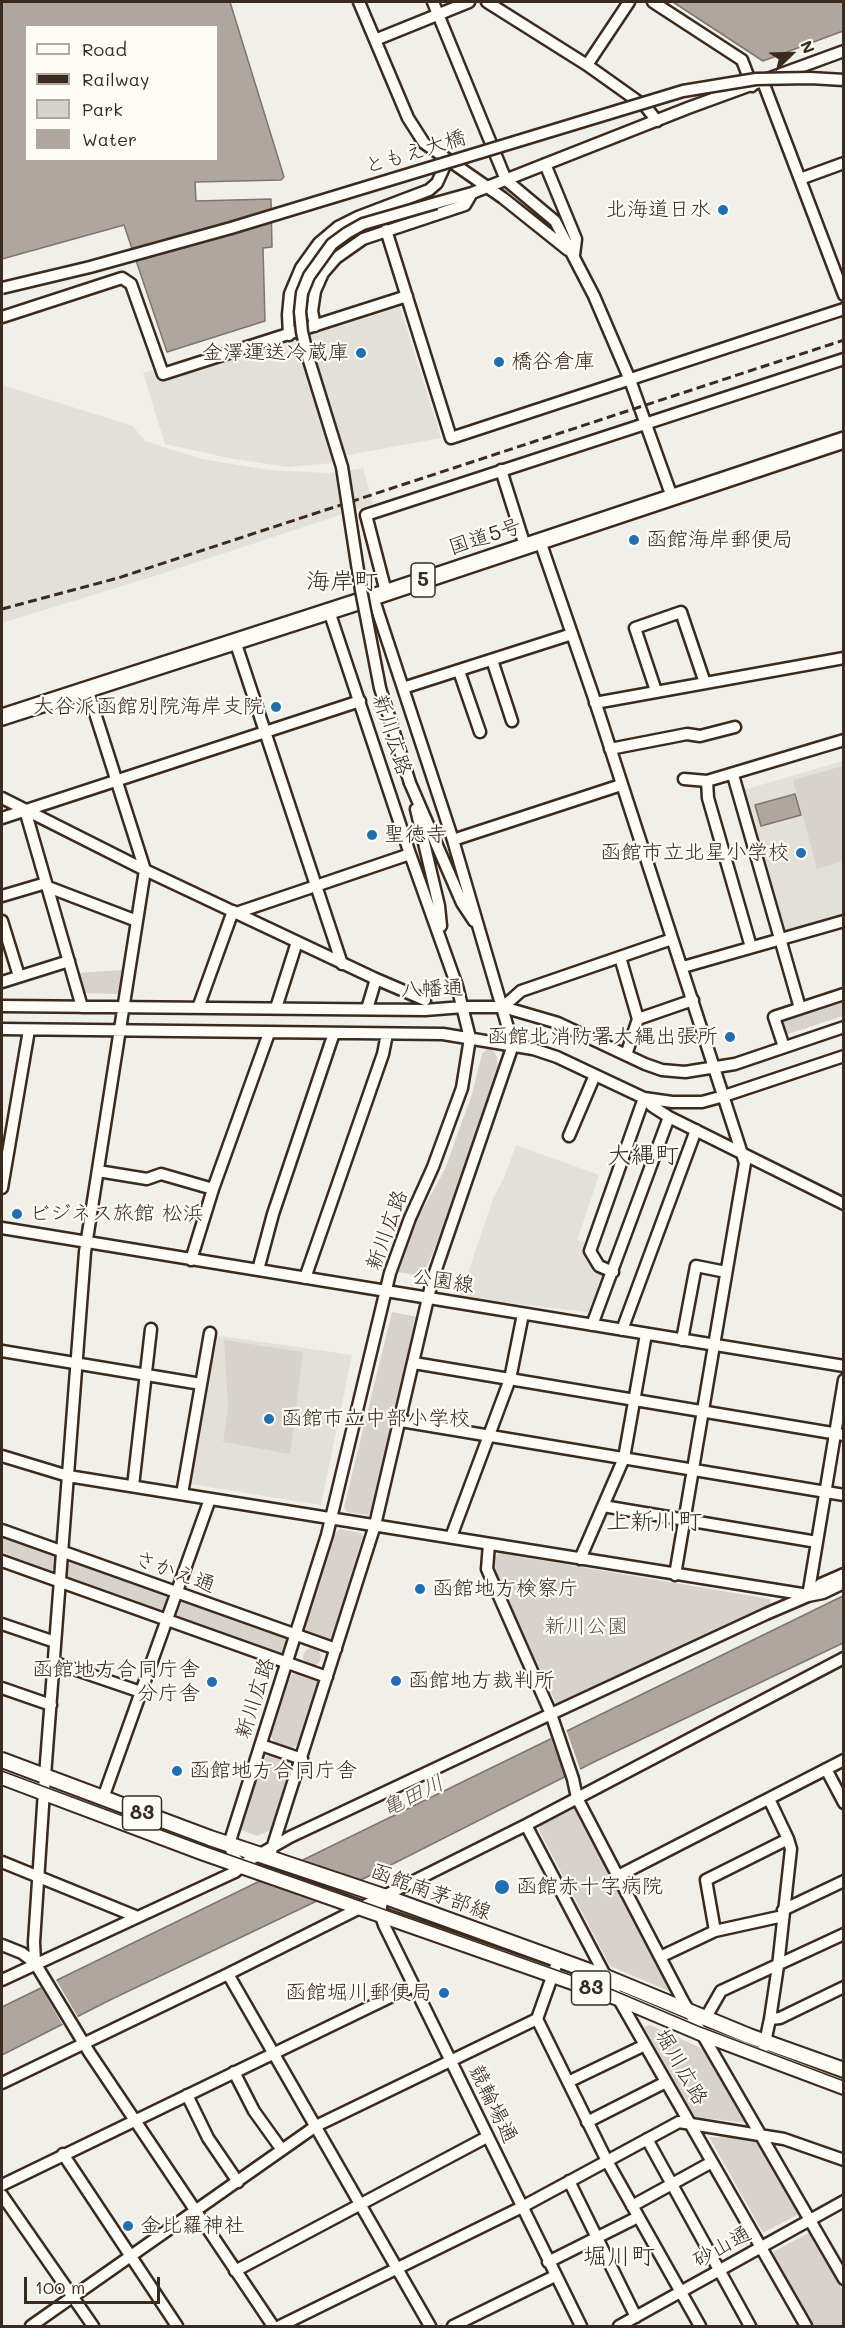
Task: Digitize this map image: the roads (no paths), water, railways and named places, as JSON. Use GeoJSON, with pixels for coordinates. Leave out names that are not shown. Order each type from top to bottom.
{"type":"FeatureCollection","features":[{"type":"Feature","properties":{"kind":"highway","name":"国道5号"},"geometry":{"type":"LineString","coordinates":[[2,717],[379,595],[843,440]]}},
{"type":"Feature","properties":{"kind":"main road","name":"函館南茅部線"},"geometry":{"type":"LineString","coordinates":[[2,1760],[229,1844],[267,1852],[284,1863],[383,1896],[606,1977],[705,2019],[763,2049],[843,2070]]}},
{"type":"Feature","properties":{"kind":"main road","name":"83"},"geometry":{"type":"LineString","coordinates":[[2,1777],[243,1867],[618,1998],[703,2034],[763,2049],[843,2087]]}},
{"type":"Feature","properties":{"kind":"street"},"geometry":{"type":"LineString","coordinates":[[359,2],[408,118],[424,143],[503,198],[574,255]]}},
{"type":"Feature","properties":{"kind":"street"},"geometry":{"type":"LineString","coordinates":[[434,2],[506,180],[555,221],[574,255],[630,380],[672,498]]}},
{"type":"Feature","properties":{"kind":"street"},"geometry":{"type":"LineString","coordinates":[[375,40],[469,2]]}},
{"type":"Feature","properties":{"kind":"street"},"geometry":{"type":"LineString","coordinates":[[487,2],[587,65],[646,107],[657,121]]}},
{"type":"Feature","properties":{"kind":"street"},"geometry":{"type":"LineString","coordinates":[[587,65],[629,2]]}},
{"type":"Feature","properties":{"kind":"street"},"geometry":{"type":"LineString","coordinates":[[653,2],[742,60],[752,86]]}},
{"type":"Feature","properties":{"kind":"street"},"geometry":{"type":"LineString","coordinates":[[442,944],[439,906],[410,783],[380,688],[361,590],[342,466],[302,332],[300,312],[302,293],[309,276],[332,244],[363,224],[472,193],[843,51]]}},
{"type":"Feature","properties":{"kind":"street"},"geometry":{"type":"LineString","coordinates":[[768,80],[800,179],[843,294]]}},
{"type":"Feature","properties":{"kind":"street","name":"ともえ大橋"},"geometry":{"type":"LineString","coordinates":[[2,288],[90,267],[231,228],[672,94],[727,82],[843,80]]}},
{"type":"Feature","properties":{"kind":"street"},"geometry":{"type":"LineString","coordinates":[[289,334],[290,294],[301,268],[319,243],[338,227],[357,217],[400,203],[429,190],[437,183],[447,161]]}},
{"type":"Feature","properties":{"kind":"street"},"geometry":{"type":"LineString","coordinates":[[800,179],[843,163]]}},
{"type":"Feature","properties":{"kind":"street"},"geometry":{"type":"LineString","coordinates":[[545,164],[576,239],[574,255]]}},
{"type":"Feature","properties":{"kind":"street"},"geometry":{"type":"LineString","coordinates":[[315,326],[312,311],[315,291],[323,273],[348,248],[386,230],[465,205],[472,193]]}},
{"type":"Feature","properties":{"kind":"street"},"geometry":{"type":"LineString","coordinates":[[386,230],[451,438],[843,309]]}},
{"type":"Feature","properties":{"kind":"street"},"geometry":{"type":"LineString","coordinates":[[2,317],[122,278],[131,284],[163,374],[407,296]]}},
{"type":"Feature","properties":{"kind":"street"},"geometry":{"type":"LineString","coordinates":[[675,1575],[745,1163],[716,1068],[572,634],[501,470],[843,359]]}},
{"type":"Feature","properties":{"kind":"street","name":"新川広路"},"geometry":{"type":"LineString","coordinates":[[501,470],[366,515],[379,595],[404,688],[453,840],[513,1045]]}},
{"type":"Feature","properties":{"kind":"street","name":"新川広路"},"geometry":{"type":"LineString","coordinates":[[229,1844],[331,1518],[390,1273],[462,1088],[470,1038],[463,1007],[329,611]]}},
{"type":"Feature","properties":{"kind":"street"},"geometry":{"type":"LineString","coordinates":[[656,692],[635,628],[681,612],[705,683]]}},
{"type":"Feature","properties":{"kind":"street"},"geometry":{"type":"LineString","coordinates":[[404,688],[572,634]]}},
{"type":"Feature","properties":{"kind":"street"},"geometry":{"type":"LineString","coordinates":[[235,641],[342,964]]}},
{"type":"Feature","properties":{"kind":"street"},"geometry":{"type":"LineString","coordinates":[[595,703],[843,658]]}},
{"type":"Feature","properties":{"kind":"street"},"geometry":{"type":"LineString","coordinates":[[492,660],[512,720]]}},
{"type":"Feature","properties":{"kind":"street"},"geometry":{"type":"LineString","coordinates":[[459,671],[480,732]]}},
{"type":"Feature","properties":{"kind":"street"},"geometry":{"type":"LineString","coordinates":[[35,1963],[34,1942],[53,1662],[86,1242],[145,870],[144,859],[115,780],[87,688]]}},
{"type":"Feature","properties":{"kind":"street"},"geometry":{"type":"LineString","coordinates":[[2,818],[360,701]]}},
{"type":"Feature","properties":{"kind":"street"},"geometry":{"type":"LineString","coordinates":[[610,748],[687,734],[700,736],[735,727]]}},
{"type":"Feature","properties":{"kind":"street"},"geometry":{"type":"LineString","coordinates":[[684,779],[707,781],[733,775],[843,740]]}},
{"type":"Feature","properties":{"kind":"street"},"geometry":{"type":"LineString","coordinates":[[733,775],[800,1008]]}},
{"type":"Feature","properties":{"kind":"street"},"geometry":{"type":"LineString","coordinates":[[707,781],[708,798],[751,947]]}},
{"type":"Feature","properties":{"kind":"street"},"geometry":{"type":"LineString","coordinates":[[410,783],[462,903],[481,932]]}},
{"type":"Feature","properties":{"kind":"street"},"geometry":{"type":"LineString","coordinates":[[453,840],[621,785]]}},
{"type":"Feature","properties":{"kind":"street"},"geometry":{"type":"LineString","coordinates":[[2,798],[145,870],[342,964],[425,1000]]}},
{"type":"Feature","properties":{"kind":"street"},"geometry":{"type":"LineString","coordinates":[[25,810],[82,1007]]}},
{"type":"Feature","properties":{"kind":"street"},"geometry":{"type":"LineString","coordinates":[[234,912],[410,854]]}},
{"type":"Feature","properties":{"kind":"street"},"geometry":{"type":"LineString","coordinates":[[2,896],[47,885],[137,921]]}},
{"type":"Feature","properties":{"kind":"street"},"geometry":{"type":"LineString","coordinates":[[198,1008],[234,912]]}},
{"type":"Feature","properties":{"kind":"street"},"geometry":{"type":"LineString","coordinates":[[2,921],[19,976]]}},
{"type":"Feature","properties":{"kind":"street"},"geometry":{"type":"LineString","coordinates":[[682,967],[843,921]]}},
{"type":"Feature","properties":{"kind":"street"},"geometry":{"type":"LineString","coordinates":[[503,1007],[522,991],[672,939]]}},
{"type":"Feature","properties":{"kind":"street"},"geometry":{"type":"LineString","coordinates":[[276,1008],[297,942]]}},
{"type":"Feature","properties":{"kind":"street"},"geometry":{"type":"LineString","coordinates":[[620,957],[638,1019],[626,1055]]}},
{"type":"Feature","properties":{"kind":"street"},"geometry":{"type":"LineString","coordinates":[[2,982],[69,961]]}},
{"type":"Feature","properties":{"kind":"street"},"geometry":{"type":"LineString","coordinates":[[367,1009],[376,979]]}},
{"type":"Feature","properties":{"kind":"street"},"geometry":{"type":"LineString","coordinates":[[784,1047],[774,1017],[843,994]]}},
{"type":"Feature","properties":{"kind":"street"},"geometry":{"type":"LineString","coordinates":[[638,1019],[693,1000]]}},
{"type":"Feature","properties":{"kind":"street","name":"八幡通"},"geometry":{"type":"LineString","coordinates":[[2,1006],[425,1010],[503,1007],[558,1023],[662,1070],[685,1071],[735,1064],[843,1027]]}},
{"type":"Feature","properties":{"kind":"street","name":"八幡通"},"geometry":{"type":"LineString","coordinates":[[2,1029],[443,1034],[513,1045],[557,1057],[644,1098],[672,1102],[696,1102],[724,1096],[843,1056]]}},
{"type":"Feature","properties":{"kind":"street"},"geometry":{"type":"LineString","coordinates":[[2,1188],[30,1030]]}},
{"type":"Feature","properties":{"kind":"street"},"geometry":{"type":"LineString","coordinates":[[191,1260],[213,1189],[268,1033]]}},
{"type":"Feature","properties":{"kind":"street"},"geometry":{"type":"LineString","coordinates":[[258,1270],[273,1214],[334,1033]]}},
{"type":"Feature","properties":{"kind":"street"},"geometry":{"type":"LineString","coordinates":[[305,1278],[383,1054],[387,1034]]}},
{"type":"Feature","properties":{"kind":"street"},"geometry":{"type":"LineString","coordinates":[[267,1852],[302,1759],[375,1525],[432,1281],[513,1045]]}},
{"type":"Feature","properties":{"kind":"street"},"geometry":{"type":"LineString","coordinates":[[570,1136],[595,1075]]}},
{"type":"Feature","properties":{"kind":"street"},"geometry":{"type":"LineString","coordinates":[[613,1272],[598,1266],[590,1251],[644,1098],[652,1106],[669,1116],[843,1204]]}},
{"type":"Feature","properties":{"kind":"street"},"geometry":{"type":"LineString","coordinates":[[592,1325],[669,1116]]}},
{"type":"Feature","properties":{"kind":"street"},"geometry":{"type":"LineString","coordinates":[[622,1330],[696,1130]]}},
{"type":"Feature","properties":{"kind":"street"},"geometry":{"type":"LineString","coordinates":[[98,1171],[147,1179],[161,1174],[213,1189]]}},
{"type":"Feature","properties":{"kind":"street","name":"公園線"},"geometry":{"type":"LineString","coordinates":[[2,1228],[843,1366]]}},
{"type":"Feature","properties":{"kind":"street"},"geometry":{"type":"LineString","coordinates":[[682,1340],[696,1266],[726,1272]]}},
{"type":"Feature","properties":{"kind":"street"},"geometry":{"type":"LineString","coordinates":[[451,1537],[510,1379],[523,1314]]}},
{"type":"Feature","properties":{"kind":"street"},"geometry":{"type":"LineString","coordinates":[[133,1486],[152,1329]]}},
{"type":"Feature","properties":{"kind":"street"},"geometry":{"type":"LineString","coordinates":[[182,1494],[210,1333]]}},
{"type":"Feature","properties":{"kind":"street"},"geometry":{"type":"LineString","coordinates":[[580,1560],[624,1458],[646,1334]]}},
{"type":"Feature","properties":{"kind":"street"},"geometry":{"type":"LineString","coordinates":[[2,1351],[201,1384]]}},
{"type":"Feature","properties":{"kind":"street"},"geometry":{"type":"LineString","coordinates":[[414,1363],[839,1435]]}},
{"type":"Feature","properties":{"kind":"street"},"geometry":{"type":"LineString","coordinates":[[808,1596],[825,1492],[839,1435],[843,1380]]}},
{"type":"Feature","properties":{"kind":"street"},"geometry":{"type":"LineString","coordinates":[[401,1421],[843,1495]]}},
{"type":"Feature","properties":{"kind":"street"},"geometry":{"type":"LineString","coordinates":[[2,1456],[68,1476],[808,1596]]}},
{"type":"Feature","properties":{"kind":"street"},"geometry":{"type":"LineString","coordinates":[[103,1798],[210,1499]]}},
{"type":"Feature","properties":{"kind":"street"},"geometry":{"type":"LineString","coordinates":[[603,1506],[817,1542]]}},
{"type":"Feature","properties":{"kind":"street","name":"さかえ通"},"geometry":{"type":"LineString","coordinates":[[2,1530],[336,1649]]}},
{"type":"Feature","properties":{"kind":"street","name":"堀川広路"},"geometry":{"type":"LineString","coordinates":[[489,1544],[487,1569],[551,1714],[577,1798],[660,1957],[843,2279]]}},
{"type":"Feature","properties":{"kind":"street"},"geometry":{"type":"LineString","coordinates":[[2,1561],[327,1677]]}},
{"type":"Feature","properties":{"kind":"street"},"geometry":{"type":"LineString","coordinates":[[808,1596],[821,1584],[843,1574]]}},
{"type":"Feature","properties":{"kind":"street"},"geometry":{"type":"LineString","coordinates":[[2,1980],[243,1867],[267,1852],[551,1714],[808,1596],[823,1593],[843,1583]]}},
{"type":"Feature","properties":{"kind":"street"},"geometry":{"type":"LineString","coordinates":[[2,1624],[55,1642]]}},
{"type":"Feature","properties":{"kind":"street"},"geometry":{"type":"LineString","coordinates":[[2,2083],[228,1974],[526,1825],[843,1658]]}},
{"type":"Feature","properties":{"kind":"street"},"geometry":{"type":"LineString","coordinates":[[53,1662],[141,1692]]}},
{"type":"Feature","properties":{"kind":"street"},"geometry":{"type":"LineString","coordinates":[[2,1688],[51,1705]]}},
{"type":"Feature","properties":{"kind":"street"},"geometry":{"type":"LineString","coordinates":[[261,1745],[302,1759]]}},
{"type":"Feature","properties":{"kind":"street"},"geometry":{"type":"LineString","coordinates":[[618,1875],[843,1760]]}},
{"type":"Feature","properties":{"kind":"street"},"geometry":{"type":"LineString","coordinates":[[826,1769],[843,1803]]}},
{"type":"Feature","properties":{"kind":"street"},"geometry":{"type":"LineString","coordinates":[[763,2049],[778,1966],[791,1849],[769,1799]]}},
{"type":"Feature","properties":{"kind":"street","name":"堀川広路"},"geometry":{"type":"LineString","coordinates":[[526,1825],[606,1977],[806,2326]]}},
{"type":"Feature","properties":{"kind":"street"},"geometry":{"type":"LineString","coordinates":[[715,1931],[706,1880],[788,1839]]}},
{"type":"Feature","properties":{"kind":"street"},"geometry":{"type":"LineString","coordinates":[[229,1844],[234,1857],[243,1867]]}},
{"type":"Feature","properties":{"kind":"street"},"geometry":{"type":"LineString","coordinates":[[2,1862],[135,1916]]}},
{"type":"Feature","properties":{"kind":"street"},"geometry":{"type":"LineString","coordinates":[[660,1957],[715,1931],[783,1913],[843,1881]]}},
{"type":"Feature","properties":{"kind":"street"},"geometry":{"type":"LineString","coordinates":[[380,1913],[383,1896]]}},
{"type":"Feature","properties":{"kind":"street","name":"競輪場通"},"geometry":{"type":"LineString","coordinates":[[380,1913],[449,2060],[581,2326]]}},
{"type":"Feature","properties":{"kind":"street"},"geometry":{"type":"LineString","coordinates":[[705,2019],[721,1991],[843,1934]]}},
{"type":"Feature","properties":{"kind":"street"},"geometry":{"type":"LineString","coordinates":[[2,1945],[22,1953],[35,1963],[83,2043],[273,2326]]}},
{"type":"Feature","properties":{"kind":"street"},"geometry":{"type":"LineString","coordinates":[[31,2326],[316,2126],[537,2019],[558,1960]]}},
{"type":"Feature","properties":{"kind":"street"},"geometry":{"type":"LineString","coordinates":[[228,1974],[430,2326]]}},
{"type":"Feature","properties":{"kind":"street"},"geometry":{"type":"LineString","coordinates":[[2,2185],[413,1986]]}},
{"type":"Feature","properties":{"kind":"street"},"geometry":{"type":"LineString","coordinates":[[770,2019],[780,2018],[843,1987]]}},
{"type":"Feature","properties":{"kind":"street"},"geometry":{"type":"LineString","coordinates":[[537,2019],[607,2161],[700,2326]]}},
{"type":"Feature","properties":{"kind":"street"},"geometry":{"type":"LineString","coordinates":[[568,2082],[645,2045]]}},
{"type":"Feature","properties":{"kind":"street"},"geometry":{"type":"LineString","coordinates":[[234,2072],[254,2111],[282,2150]]}},
{"type":"Feature","properties":{"kind":"street"},"geometry":{"type":"LineString","coordinates":[[587,2122],[666,2082]]}},
{"type":"Feature","properties":{"kind":"street"},"geometry":{"type":"LineString","coordinates":[[187,2095],[208,2138],[238,2182]]}},
{"type":"Feature","properties":{"kind":"street"},"geometry":{"type":"LineString","coordinates":[[280,2326],[522,2207],[679,2122],[784,2139],[843,2160]]}},
{"type":"Feature","properties":{"kind":"street"},"geometry":{"type":"LineString","coordinates":[[235,2271],[487,2137]]}},
{"type":"Feature","properties":{"kind":"street"},"geometry":{"type":"LineString","coordinates":[[647,2139],[750,2326]]}},
{"type":"Feature","properties":{"kind":"street"},"geometry":{"type":"LineString","coordinates":[[63,2154],[177,2326]]}},
{"type":"Feature","properties":{"kind":"street"},"geometry":{"type":"LineString","coordinates":[[632,2206],[712,2162]]}},
{"type":"Feature","properties":{"kind":"street"},"geometry":{"type":"LineString","coordinates":[[569,2181],[636,2317]]}},
{"type":"Feature","properties":{"kind":"street"},"geometry":{"type":"LineString","coordinates":[[2,2195],[93,2326]]}},
{"type":"Feature","properties":{"kind":"street","name":"砂山通"},"geometry":{"type":"LineString","coordinates":[[619,2326],[843,2201]]}},
{"type":"Feature","properties":{"kind":"street"},"geometry":{"type":"LineString","coordinates":[[548,2262],[638,2217]]}},
{"type":"Feature","properties":{"kind":"street"},"geometry":{"type":"LineString","coordinates":[[453,2326],[555,2276]]}},
{"type":"Feature","properties":{"kind":"water"},"geometry":{"type":"Polygon","coordinates":[[[2,2],[230,2],[284,177],[281,180],[195,182],[196,201],[271,199],[272,247],[263,248],[265,321],[167,352],[124,225],[2,259],[2,2]]]}},
{"type":"Feature","properties":{"kind":"water"},"geometry":{"type":"Polygon","coordinates":[[[673,2],[843,2],[843,31],[763,61],[673,2]]]}},
{"type":"Feature","properties":{"kind":"water"},"geometry":{"type":"Polygon","coordinates":[[[795,794],[801,815],[761,826],[755,805],[795,794]]]}},
{"type":"Feature","properties":{"kind":"water"},"geometry":{"type":"Polygon","coordinates":[[[843,1596],[843,1643],[596,1761],[369,1876],[112,1999],[2,2055],[2,2007],[843,1596]]]}},
{"type":"Feature","properties":{"kind":"tram line"},"geometry":{"type":"LineString","coordinates":[[2,1771],[207,1847],[613,1990],[698,2026],[844,2081]]}},
{"type":"Feature","properties":{"kind":"railway"},"geometry":{"type":"LineString","coordinates":[[2,609],[118,578],[844,340]]}},
{"type":"Feature","properties":{"kind":"place","name":"北海道日水"},"geometry":{"type":"Point","coordinates":[723,210]}},
{"type":"Feature","properties":{"kind":"place","name":"金澤運送冷蔵庫"},"geometry":{"type":"Point","coordinates":[361,353]}},
{"type":"Feature","properties":{"kind":"place","name":"橋谷倉庫"},"geometry":{"type":"Point","coordinates":[499,362]}},
{"type":"Feature","properties":{"kind":"place","name":"函館海岸郵便局"},"geometry":{"type":"Point","coordinates":[634,540]}},
{"type":"Feature","properties":{"kind":"place","name":"大谷派函館別院海岸支院"},"geometry":{"type":"Point","coordinates":[276,707]}},
{"type":"Feature","properties":{"kind":"place","name":"聖徳寺"},"geometry":{"type":"Point","coordinates":[372,835]}},
{"type":"Feature","properties":{"kind":"place","name":"函館市立北星小学校"},"geometry":{"type":"Point","coordinates":[801,853]}},
{"type":"Feature","properties":{"kind":"place","name":"函館北消防署大縄出張所"},"geometry":{"type":"Point","coordinates":[730,1037]}},
{"type":"Feature","properties":{"kind":"place","name":"ビジネス旅館 松浜"},"geometry":{"type":"Point","coordinates":[17,1214]}},
{"type":"Feature","properties":{"kind":"place","name":"函館市立中部小学校"},"geometry":{"type":"Point","coordinates":[269,1419]}},
{"type":"Feature","properties":{"kind":"place","name":"函館地方検察庁"},"geometry":{"type":"Point","coordinates":[420,1589]}},
{"type":"Feature","properties":{"kind":"place","name":"函館地方裁判所"},"geometry":{"type":"Point","coordinates":[396,1681]}},
{"type":"Feature","properties":{"kind":"place","name":"函館地方合同庁舎 分庁舎"},"geometry":{"type":"Point","coordinates":[212,1682]}},
{"type":"Feature","properties":{"kind":"place","name":"函館地方合同庁舎"},"geometry":{"type":"Point","coordinates":[177,1771]}},
{"type":"Feature","properties":{"kind":"place","name":"函館赤十字病院"},"geometry":{"type":"Point","coordinates":[502,1887]}},
{"type":"Feature","properties":{"kind":"place","name":"函館堀川郵便局"},"geometry":{"type":"Point","coordinates":[444,1993]}},
{"type":"Feature","properties":{"kind":"place","name":"金比羅神社"},"geometry":{"type":"Point","coordinates":[128,2226]}},
{"type":"Feature","properties":{"kind":"district","name":"海岸町"},"geometry":{"type":"Point","coordinates":[342,582]}},
{"type":"Feature","properties":{"kind":"district","name":"大縄町"},"geometry":{"type":"Point","coordinates":[643,1156]}},
{"type":"Feature","properties":{"kind":"district","name":"上新川町"},"geometry":{"type":"Point","coordinates":[654,1522]}},
{"type":"Feature","properties":{"kind":"district","name":"堀川町"},"geometry":{"type":"Point","coordinates":[619,2257]}},
{"type":"Feature","properties":{"kind":"park label","name":"新川公園"},"geometry":{"type":"Point","coordinates":[586,1627]}},
{"type":"Feature","properties":{"kind":"water label","name":"亀田川"},"geometry":{"type":"Point","coordinates":[413,1796]}}]}
